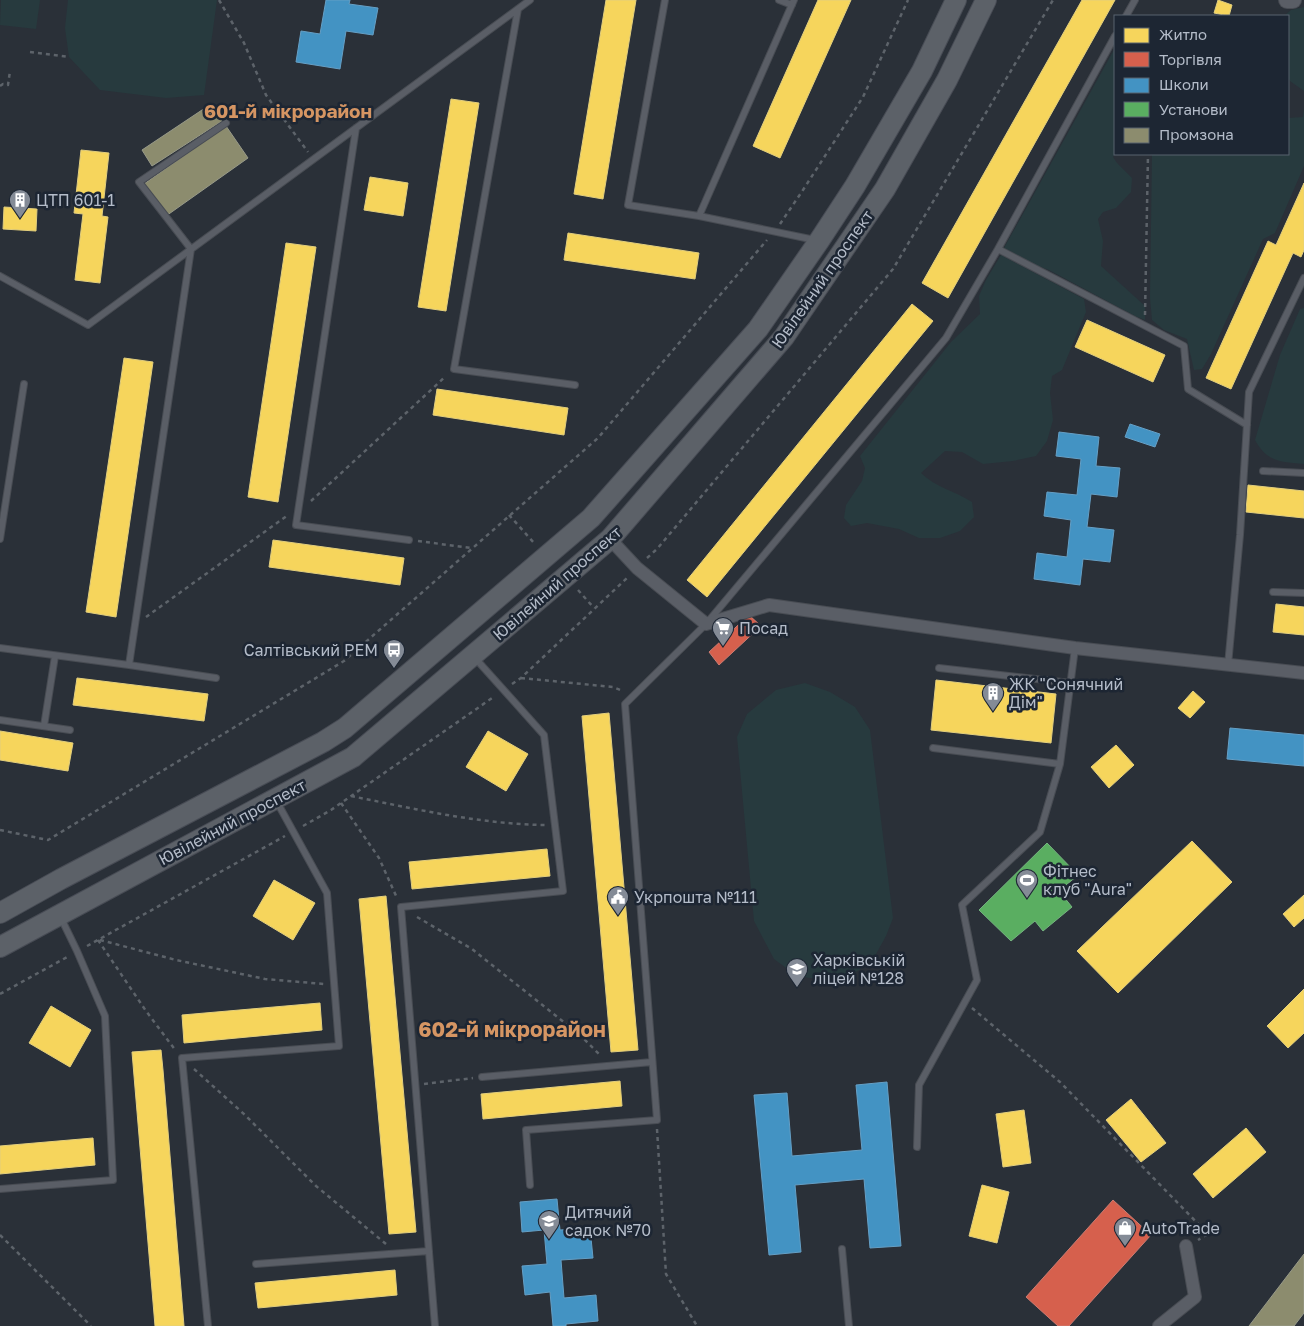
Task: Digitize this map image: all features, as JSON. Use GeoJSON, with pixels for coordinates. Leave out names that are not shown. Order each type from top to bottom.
{"type":"FeatureCollection","features":[{"type":"Feature","properties":{"kind":"main road","name":"Ювілейний проспект"},"geometry":{"type":"LineString","coordinates":[[0,913],[60,879],[323,742],[345,728],[591,518],[758,329],[855,186],[922,71],[956,0]]}},
{"type":"Feature","properties":{"kind":"main road","name":"Ювілейний проспект"},"geometry":{"type":"LineString","coordinates":[[0,947],[353,756],[610,539],[784,337],[885,189],[947,80],[986,0]]}},
{"type":"Feature","properties":{"kind":"main road"},"geometry":{"type":"LineString","coordinates":[[591,518],[610,539]]}},
{"type":"Feature","properties":{"kind":"street"},"geometry":{"type":"LineString","coordinates":[[1287,0],[1293,0]]}},
{"type":"Feature","properties":{"kind":"street"},"geometry":{"type":"LineString","coordinates":[[610,539],[637,568],[706,624],[769,605],[1075,648],[1304,673]]}},
{"type":"Feature","properties":{"kind":"street"},"geometry":{"type":"LineString","coordinates":[[1159,1326],[1195,1297],[1186,1246]]}},
{"type":"Feature","properties":{"kind":"lane"},"geometry":{"type":"LineString","coordinates":[[0,276],[88,325],[530,0]]}},
{"type":"Feature","properties":{"kind":"lane"},"geometry":{"type":"LineString","coordinates":[[665,0],[628,204],[699,216],[819,241]]}},
{"type":"Feature","properties":{"kind":"lane"},"geometry":{"type":"LineString","coordinates":[[699,216],[793,3],[779,0]]}},
{"type":"Feature","properties":{"kind":"lane"},"geometry":{"type":"LineString","coordinates":[[1127,15],[1135,0]]}},
{"type":"Feature","properties":{"kind":"lane"},"geometry":{"type":"LineString","coordinates":[[518,9],[454,369],[575,385]]}},
{"type":"Feature","properties":{"kind":"lane"},"geometry":{"type":"LineString","coordinates":[[530,1185],[526,1130],[657,1120],[625,704],[706,624],[946,338],[998,249],[1114,38]]}},
{"type":"Feature","properties":{"kind":"lane"},"geometry":{"type":"LineString","coordinates":[[129,666],[191,249],[139,182],[226,123]]}},
{"type":"Feature","properties":{"kind":"lane"},"geometry":{"type":"LineString","coordinates":[[356,128],[296,525],[409,540]]}},
{"type":"Feature","properties":{"kind":"lane"},"geometry":{"type":"LineString","coordinates":[[998,249],[1184,346],[1188,389],[1247,426]]}},
{"type":"Feature","properties":{"kind":"lane"},"geometry":{"type":"LineString","coordinates":[[1228,665],[1240,535],[1250,392],[1304,278]]}},
{"type":"Feature","properties":{"kind":"lane"},"geometry":{"type":"LineString","coordinates":[[0,539],[24,384]]}},
{"type":"Feature","properties":{"kind":"lane"},"geometry":{"type":"LineString","coordinates":[[1262,471],[1304,473]]}},
{"type":"Feature","properties":{"kind":"lane"},"geometry":{"type":"LineString","coordinates":[[1273,592],[1304,593]]}},
{"type":"Feature","properties":{"kind":"lane"},"geometry":{"type":"LineString","coordinates":[[0,648],[216,678]]}},
{"type":"Feature","properties":{"kind":"lane"},"geometry":{"type":"LineString","coordinates":[[917,1147],[919,1085],[977,980],[962,905],[1040,832],[1060,764],[1075,648]]}},
{"type":"Feature","properties":{"kind":"lane"},"geometry":{"type":"LineString","coordinates":[[435,1326],[401,907],[563,890],[544,736],[473,655]]}},
{"type":"Feature","properties":{"kind":"lane"},"geometry":{"type":"LineString","coordinates":[[44,726],[56,656]]}},
{"type":"Feature","properties":{"kind":"lane"},"geometry":{"type":"LineString","coordinates":[[939,668],[1071,683]]}},
{"type":"Feature","properties":{"kind":"lane"},"geometry":{"type":"LineString","coordinates":[[0,720],[70,730]]}},
{"type":"Feature","properties":{"kind":"lane"},"geometry":{"type":"LineString","coordinates":[[933,748],[1060,764]]}},
{"type":"Feature","properties":{"kind":"lane"},"geometry":{"type":"LineString","coordinates":[[208,1326],[182,1058],[339,1046],[327,893],[275,798]]}},
{"type":"Feature","properties":{"kind":"lane"},"geometry":{"type":"LineString","coordinates":[[0,1189],[114,1180],[105,1016],[59,915]]}},
{"type":"Feature","properties":{"kind":"lane"},"geometry":{"type":"LineString","coordinates":[[482,1076],[652,1062]]}},
{"type":"Feature","properties":{"kind":"lane"},"geometry":{"type":"LineString","coordinates":[[842,1249],[849,1326]]}},
{"type":"Feature","properties":{"kind":"lane"},"geometry":{"type":"LineString","coordinates":[[256,1264],[429,1251]]}},
{"type":"Feature","properties":{"kind":"path"},"geometry":{"type":"LineString","coordinates":[[219,0],[244,44],[266,95],[313,160]]}},
{"type":"Feature","properties":{"kind":"path"},"geometry":{"type":"LineString","coordinates":[[0,830],[48,840],[344,661],[598,438],[774,232],[862,97],[908,0]]}},
{"type":"Feature","properties":{"kind":"path"},"geometry":{"type":"LineString","coordinates":[[30,52],[69,57]]}},
{"type":"Feature","properties":{"kind":"path"},"geometry":{"type":"LineString","coordinates":[[0,86],[8,84],[10,71]]}},
{"type":"Feature","properties":{"kind":"path"},"geometry":{"type":"LineString","coordinates":[[1145,326],[1148,155]]}},
{"type":"Feature","properties":{"kind":"path"},"geometry":{"type":"LineString","coordinates":[[135,625],[298,511],[454,369]]}},
{"type":"Feature","properties":{"kind":"path"},"geometry":{"type":"LineString","coordinates":[[509,515],[535,544]]}},
{"type":"Feature","properties":{"kind":"path"},"geometry":{"type":"LineString","coordinates":[[409,540],[471,548]]}},
{"type":"Feature","properties":{"kind":"path"},"geometry":{"type":"LineString","coordinates":[[578,590],[594,608]]}},
{"type":"Feature","properties":{"kind":"path"},"geometry":{"type":"LineString","coordinates":[[521,678],[613,686],[633,696]]}},
{"type":"Feature","properties":{"kind":"path"},"geometry":{"type":"LineString","coordinates":[[351,796],[432,812],[510,824],[555,826]]}},
{"type":"Feature","properties":{"kind":"path"},"geometry":{"type":"LineString","coordinates":[[341,803],[379,858],[401,907],[472,950],[580,1035],[610,1065]]}},
{"type":"Feature","properties":{"kind":"path"},"geometry":{"type":"LineString","coordinates":[[334,984],[264,979],[176,960],[98,940],[146,1011],[182,1058],[246,1115],[316,1186],[398,1253]]}},
{"type":"Feature","properties":{"kind":"path"},"geometry":{"type":"LineString","coordinates":[[965,1002],[1060,1082],[1208,1234],[1186,1246]]}},
{"type":"Feature","properties":{"kind":"path"},"geometry":{"type":"LineString","coordinates":[[416,1085],[482,1076]]}},
{"type":"Feature","properties":{"kind":"path"},"geometry":{"type":"LineString","coordinates":[[657,1120],[666,1274],[697,1326]]}},
{"type":"Feature","properties":{"kind":"path"},"geometry":{"type":"LineString","coordinates":[[0,1235],[91,1326]]}},
{"type":"Feature","properties":{"kind":"green space"},"geometry":{"type":"Polygon","coordinates":[[[1,0],[40,0],[36,29],[0,25],[1,0]]]}},
{"type":"Feature","properties":{"kind":"green space"},"geometry":{"type":"Polygon","coordinates":[[[68,0],[217,0],[204,95],[166,98],[100,90],[69,57],[65,28],[68,0]]]}},
{"type":"Feature","properties":{"kind":"green space"},"geometry":{"type":"Polygon","coordinates":[[[1304,7],[1304,91],[1289,79],[1289,15],[1285,15],[1291,10],[1304,7]]]}},
{"type":"Feature","properties":{"kind":"green space"},"geometry":{"type":"Polygon","coordinates":[[[1114,50],[1113,157],[1132,178],[1131,192],[1116,208],[1103,212],[1098,219],[1103,241],[1101,266],[1145,306],[1145,320],[1004,248],[1114,50]]]}},
{"type":"Feature","properties":{"kind":"green space"},"geometry":{"type":"Polygon","coordinates":[[[1304,109],[1304,166],[1275,233],[1263,239],[1211,354],[1202,369],[1194,370],[1187,339],[1164,330],[1152,320],[1150,298],[1152,155],[1289,155],[1289,118],[1303,117],[1304,109]]]}},
{"type":"Feature","properties":{"kind":"green space"},"geometry":{"type":"Polygon","coordinates":[[[1001,255],[1084,299],[1086,312],[1062,370],[1052,376],[1050,393],[1053,420],[1047,441],[1036,456],[1013,461],[983,464],[962,452],[945,451],[921,473],[932,482],[972,502],[974,517],[960,531],[940,538],[919,538],[899,529],[867,523],[851,526],[844,518],[846,505],[862,481],[865,468],[860,456],[951,342],[980,314],[979,296],[1001,255]]]}},
{"type":"Feature","properties":{"kind":"green space"},"geometry":{"type":"Polygon","coordinates":[[[1304,308],[1304,464],[1275,460],[1264,453],[1255,440],[1280,355],[1300,309],[1304,308]]]}},
{"type":"Feature","properties":{"kind":"green space"},"geometry":{"type":"Polygon","coordinates":[[[805,683],[830,692],[855,707],[870,730],[893,918],[886,936],[871,963],[847,977],[824,980],[797,976],[774,959],[754,921],[737,737],[747,714],[776,690],[805,683]]]}},
{"type":"Feature","properties":{"kind":"building: Житло"},"geometry":{"type":"Polygon","coordinates":[[[606,0],[636,0],[603,199],[574,194],[606,0]]]}},
{"type":"Feature","properties":{"kind":"building: Житло"},"geometry":{"type":"Polygon","coordinates":[[[818,0],[851,0],[780,158],[753,146],[818,0]]]}},
{"type":"Feature","properties":{"kind":"building: Житло"},"geometry":{"type":"Polygon","coordinates":[[[1082,0],[1115,0],[948,298],[922,283],[1082,0]]]}},
{"type":"Feature","properties":{"kind":"building: Житло"},"geometry":{"type":"Polygon","coordinates":[[[1218,0],[1232,5],[1229,15],[1214,13],[1218,0]]]}},
{"type":"Feature","properties":{"kind":"building: Житло"},"geometry":{"type":"Polygon","coordinates":[[[451,99],[479,103],[446,311],[418,307],[451,99]]]}},
{"type":"Feature","properties":{"kind":"building: Житло"},"geometry":{"type":"Polygon","coordinates":[[[81,150],[109,153],[102,216],[108,217],[100,283],[75,280],[83,214],[74,213],[81,150]]]}},
{"type":"Feature","properties":{"kind":"building: Житло"},"geometry":{"type":"Polygon","coordinates":[[[370,177],[408,183],[403,216],[364,210],[370,177]]]}},
{"type":"Feature","properties":{"kind":"building: Житло"},"geometry":{"type":"Polygon","coordinates":[[[1304,183],[1304,250],[1301,257],[1293,253],[1231,389],[1206,378],[1268,241],[1276,245],[1304,183]]]}},
{"type":"Feature","properties":{"kind":"building: Житло","name":"ЦТП 601-1"},"geometry":{"type":"Polygon","coordinates":[[[4,207],[37,209],[36,231],[3,229],[4,207]]]}},
{"type":"Feature","properties":{"kind":"building: Житло"},"geometry":{"type":"Polygon","coordinates":[[[568,233],[699,253],[695,279],[564,260],[568,233]]]}},
{"type":"Feature","properties":{"kind":"building: Житло"},"geometry":{"type":"Polygon","coordinates":[[[286,243],[316,247],[278,502],[248,497],[286,243]]]}},
{"type":"Feature","properties":{"kind":"building: Житло"},"geometry":{"type":"Polygon","coordinates":[[[912,304],[933,321],[707,597],[687,580],[912,304]]]}},
{"type":"Feature","properties":{"kind":"building: Житло"},"geometry":{"type":"Polygon","coordinates":[[[1087,320],[1165,355],[1153,382],[1075,347],[1087,320]]]}},
{"type":"Feature","properties":{"kind":"building: Житло"},"geometry":{"type":"Polygon","coordinates":[[[124,358],[153,362],[116,617],[86,612],[124,358]]]}},
{"type":"Feature","properties":{"kind":"building: Житло"},"geometry":{"type":"Polygon","coordinates":[[[437,389],[568,408],[564,435],[433,415],[437,389]]]}},
{"type":"Feature","properties":{"kind":"building: Житло"},"geometry":{"type":"Polygon","coordinates":[[[1248,485],[1304,491],[1304,518],[1246,512],[1248,485]]]}},
{"type":"Feature","properties":{"kind":"building: Житло"},"geometry":{"type":"Polygon","coordinates":[[[273,540],[404,558],[400,585],[269,567],[273,540]]]}},
{"type":"Feature","properties":{"kind":"building: Житло"},"geometry":{"type":"Polygon","coordinates":[[[1276,604],[1304,607],[1304,635],[1273,632],[1276,604]]]}},
{"type":"Feature","properties":{"kind":"building: Житло"},"geometry":{"type":"Polygon","coordinates":[[[77,678],[208,694],[204,721],[73,705],[77,678]]]}},
{"type":"Feature","properties":{"kind":"building: Житло","name":"ЖК \"Сонячний Дім\""},"geometry":{"type":"Polygon","coordinates":[[[936,680],[1056,694],[1051,743],[931,730],[936,680]]]}},
{"type":"Feature","properties":{"kind":"building: Житло"},"geometry":{"type":"Polygon","coordinates":[[[1193,691],[1205,702],[1190,718],[1178,708],[1193,691]]]}},
{"type":"Feature","properties":{"kind":"building: Житло"},"geometry":{"type":"Polygon","coordinates":[[[609,713],[638,1050],[611,1052],[582,716],[609,713]]]}},
{"type":"Feature","properties":{"kind":"building: Житло"},"geometry":{"type":"Polygon","coordinates":[[[0,731],[73,743],[68,771],[0,760],[0,731]]]}},
{"type":"Feature","properties":{"kind":"building: Житло"},"geometry":{"type":"Polygon","coordinates":[[[488,731],[528,754],[506,791],[466,767],[488,731]]]}},
{"type":"Feature","properties":{"kind":"building: Житло"},"geometry":{"type":"Polygon","coordinates":[[[1116,745],[1134,765],[1109,788],[1091,767],[1116,745]]]}},
{"type":"Feature","properties":{"kind":"building: Житло"},"geometry":{"type":"Polygon","coordinates":[[[1192,841],[1232,882],[1118,993],[1077,951],[1192,841]]]}},
{"type":"Feature","properties":{"kind":"building: Житло"},"geometry":{"type":"Polygon","coordinates":[[[547,849],[550,876],[412,889],[409,862],[547,849]]]}},
{"type":"Feature","properties":{"kind":"building: Житло"},"geometry":{"type":"Polygon","coordinates":[[[274,880],[315,903],[293,940],[253,916],[274,880]]]}},
{"type":"Feature","properties":{"kind":"building: Житло"},"geometry":{"type":"Polygon","coordinates":[[[1304,895],[1304,918],[1294,927],[1283,914],[1304,895]]]}},
{"type":"Feature","properties":{"kind":"building: Житло"},"geometry":{"type":"Polygon","coordinates":[[[386,896],[416,1232],[389,1234],[359,899],[386,896]]]}},
{"type":"Feature","properties":{"kind":"building: Житло"},"geometry":{"type":"Polygon","coordinates":[[[1304,989],[1304,1033],[1288,1048],[1267,1026],[1304,989]]]}},
{"type":"Feature","properties":{"kind":"building: Житло"},"geometry":{"type":"Polygon","coordinates":[[[320,1003],[322,1030],[184,1043],[182,1015],[320,1003]]]}},
{"type":"Feature","properties":{"kind":"building: Житло"},"geometry":{"type":"Polygon","coordinates":[[[51,1006],[91,1030],[70,1067],[29,1043],[51,1006]]]}},
{"type":"Feature","properties":{"kind":"building: Житло"},"geometry":{"type":"Polygon","coordinates":[[[161,1050],[184,1326],[155,1326],[132,1052],[161,1050]]]}},
{"type":"Feature","properties":{"kind":"building: Житло"},"geometry":{"type":"Polygon","coordinates":[[[620,1081],[622,1106],[483,1119],[481,1094],[620,1081]]]}},
{"type":"Feature","properties":{"kind":"building: Житло"},"geometry":{"type":"Polygon","coordinates":[[[1131,1099],[1166,1143],[1141,1162],[1106,1120],[1131,1099]]]}},
{"type":"Feature","properties":{"kind":"building: Житло"},"geometry":{"type":"Polygon","coordinates":[[[1024,1110],[1031,1163],[1003,1167],[996,1114],[1024,1110]]]}},
{"type":"Feature","properties":{"kind":"building: Житло"},"geometry":{"type":"Polygon","coordinates":[[[1246,1128],[1266,1152],[1213,1198],[1193,1174],[1246,1128]]]}},
{"type":"Feature","properties":{"kind":"building: Житло"},"geometry":{"type":"Polygon","coordinates":[[[93,1138],[95,1165],[0,1174],[0,1146],[93,1138]]]}},
{"type":"Feature","properties":{"kind":"building: Житло"},"geometry":{"type":"Polygon","coordinates":[[[982,1185],[1009,1192],[997,1243],[969,1236],[982,1185]]]}},
{"type":"Feature","properties":{"kind":"building: Житло"},"geometry":{"type":"Polygon","coordinates":[[[395,1270],[397,1295],[258,1308],[255,1283],[395,1270]]]}},
{"type":"Feature","properties":{"kind":"building: Торгівля"},"geometry":{"type":"Polygon","coordinates":[[[749,615],[761,626],[719,665],[709,652],[749,615]]]}},
{"type":"Feature","properties":{"kind":"building: Торгівля"},"geometry":{"type":"Polygon","coordinates":[[[1113,1200],[1151,1235],[1069,1326],[1058,1326],[1026,1297],[1113,1200]]]}},
{"type":"Feature","properties":{"kind":"building: Школи"},"geometry":{"type":"Polygon","coordinates":[[[326,0],[350,0],[349,4],[378,8],[373,35],[346,31],[340,69],[296,62],[301,31],[320,34],[326,0]]]}},
{"type":"Feature","properties":{"kind":"building: Школи"},"geometry":{"type":"Polygon","coordinates":[[[1130,424],[1160,434],[1155,447],[1125,437],[1130,424]]]}},
{"type":"Feature","properties":{"kind":"building: Школи"},"geometry":{"type":"Polygon","coordinates":[[[1059,432],[1099,437],[1096,466],[1120,468],[1117,497],[1091,494],[1087,527],[1114,530],[1110,562],[1083,559],[1080,585],[1034,579],[1037,553],[1067,557],[1071,520],[1044,516],[1047,492],[1077,495],[1081,459],[1056,456],[1059,432]]]}},
{"type":"Feature","properties":{"kind":"building: Школи"},"geometry":{"type":"Polygon","coordinates":[[[1230,728],[1304,735],[1304,766],[1227,759],[1230,728]]]}},
{"type":"Feature","properties":{"kind":"building: Школи"},"geometry":{"type":"Polygon","coordinates":[[[887,1082],[901,1246],[870,1248],[864,1179],[795,1185],[801,1252],[769,1255],[754,1095],[787,1093],[792,1156],[862,1150],[856,1085],[887,1082]]]}},
{"type":"Feature","properties":{"kind":"building: Школи"},"geometry":{"type":"Polygon","coordinates":[[[557,1199],[560,1230],[590,1228],[593,1258],[561,1260],[564,1298],[596,1295],[598,1321],[553,1326],[550,1292],[525,1295],[522,1266],[547,1264],[544,1230],[522,1232],[520,1202],[557,1199]]]}},
{"type":"Feature","properties":{"kind":"building: Установи","name":"Фітнес клуб \"Aura\""},"geometry":{"type":"Polygon","coordinates":[[[1047,843],[1078,875],[1059,891],[1072,907],[1043,931],[1035,921],[1011,941],[979,910],[1047,843]]]}},
{"type":"Feature","properties":{"kind":"building: Промзона"},"geometry":{"type":"Polygon","coordinates":[[[211,104],[222,121],[152,166],[142,150],[211,104]]]}},
{"type":"Feature","properties":{"kind":"building: Промзона"},"geometry":{"type":"Polygon","coordinates":[[[226,126],[248,158],[166,216],[144,184],[226,126]]]}},
{"type":"Feature","properties":{"kind":"building: Промзона"},"geometry":{"type":"Polygon","coordinates":[[[1304,1254],[1304,1313],[1294,1326],[1249,1326],[1304,1254]]]}},
{"type":"Feature","properties":{"kind":"place","name":"ЦТП 601-1"},"geometry":{"type":"Point","coordinates":[20,219]}},
{"type":"Feature","properties":{"kind":"place","name":"Посад"},"geometry":{"type":"Point","coordinates":[723,647]}},
{"type":"Feature","properties":{"kind":"place","name":"Салтівський РЕМ"},"geometry":{"type":"Point","coordinates":[394,669]}},
{"type":"Feature","properties":{"kind":"place","name":"ЖК \"Сонячний Дім\""},"geometry":{"type":"Point","coordinates":[993,712]}},
{"type":"Feature","properties":{"kind":"place","name":"Фітнес клуб \"Aura\""},"geometry":{"type":"Point","coordinates":[1027,899]}},
{"type":"Feature","properties":{"kind":"place","name":"Укрпошта №111"},"geometry":{"type":"Point","coordinates":[618,916]}},
{"type":"Feature","properties":{"kind":"place","name":"Харківській ліцей №128"},"geometry":{"type":"Point","coordinates":[797,988]}},
{"type":"Feature","properties":{"kind":"place","name":"Дитячий садок №70"},"geometry":{"type":"Point","coordinates":[549,1240]}},
{"type":"Feature","properties":{"kind":"place","name":"AutoTrade"},"geometry":{"type":"Point","coordinates":[1125,1247]}},
{"type":"Feature","properties":{"kind":"district","name":"601-й мікрорайон"},"geometry":{"type":"Point","coordinates":[288,111]}},
{"type":"Feature","properties":{"kind":"district","name":"602-й мікрорайон"},"geometry":{"type":"Point","coordinates":[512,1030]}}]}
